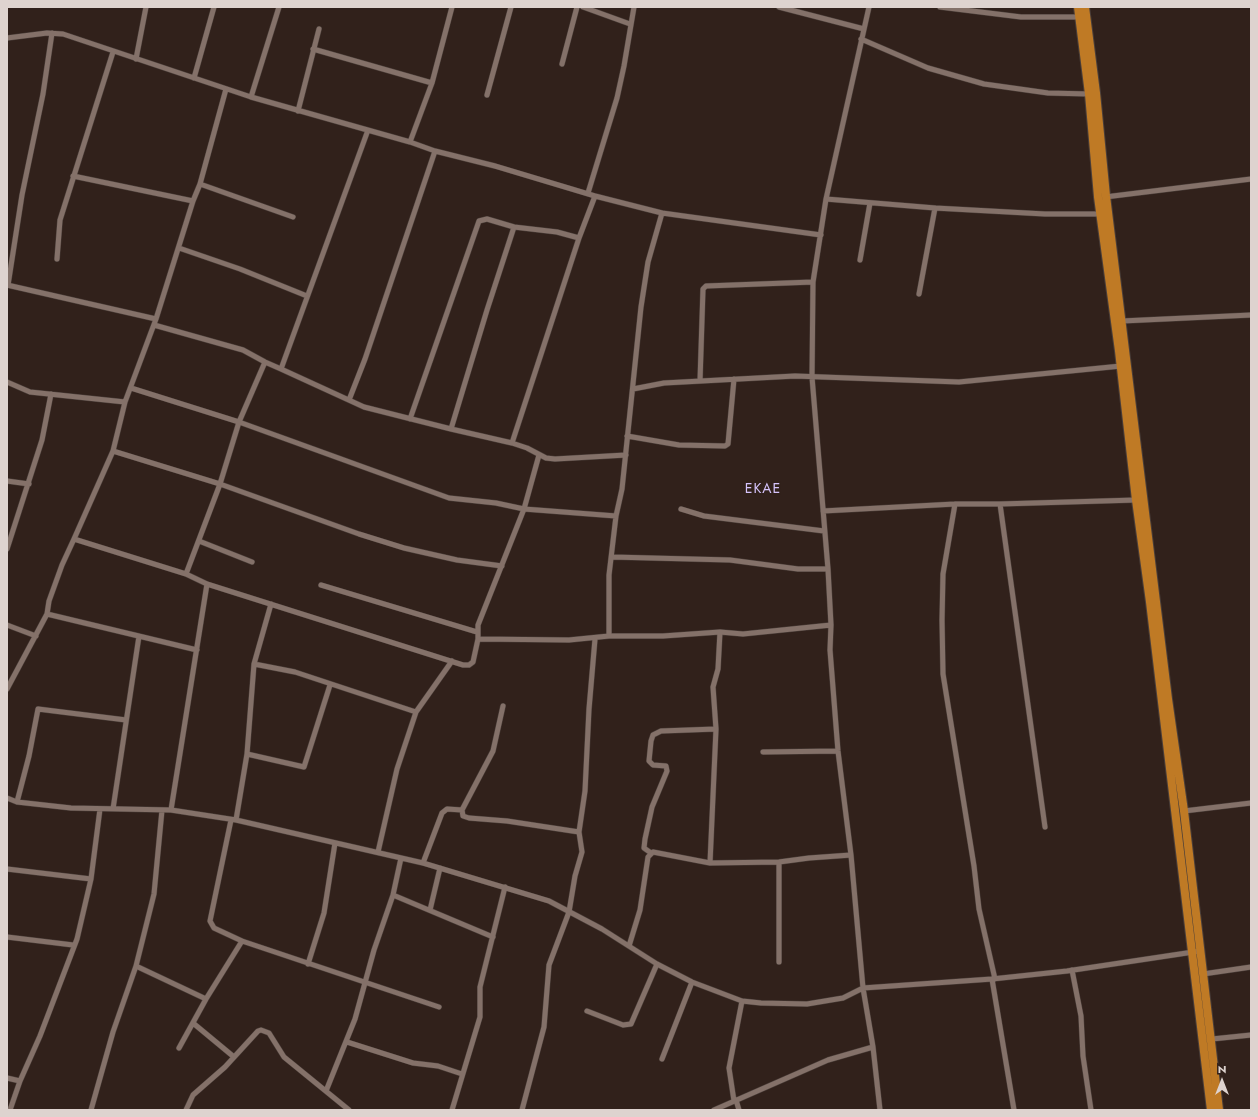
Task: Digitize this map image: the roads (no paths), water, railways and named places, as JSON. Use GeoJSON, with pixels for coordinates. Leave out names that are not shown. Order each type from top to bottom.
{"type":"FeatureCollection","features":[{"type":"Feature","properties":{"kind":"highway"},"geometry":{"type":"LineString","coordinates":[[1078,7],[1102,197],[1122,321],[1168,699],[1184,811],[1212,1039],[1219,1110]]}},
{"type":"Feature","properties":{"kind":"highway"},"geometry":{"type":"LineString","coordinates":[[1085,7],[1096,92],[1102,197],[1100,214],[1121,366],[1136,500],[1150,602],[1211,1110]]}},
{"type":"Feature","properties":{"kind":"street"},"geometry":{"type":"LineString","coordinates":[[136,59],[146,7]]}},
{"type":"Feature","properties":{"kind":"street"},"geometry":{"type":"LineString","coordinates":[[194,78],[214,7]]}},
{"type":"Feature","properties":{"kind":"street"},"geometry":{"type":"LineString","coordinates":[[251,97],[279,7]]}},
{"type":"Feature","properties":{"kind":"street"},"geometry":{"type":"LineString","coordinates":[[410,142],[432,83],[452,7]]}},
{"type":"Feature","properties":{"kind":"street"},"geometry":{"type":"LineString","coordinates":[[487,95],[511,7]]}},
{"type":"Feature","properties":{"kind":"street"},"geometry":{"type":"LineString","coordinates":[[562,64],[578,7]]}},
{"type":"Feature","properties":{"kind":"street"},"geometry":{"type":"LineString","coordinates":[[583,7],[630,24]]}},
{"type":"Feature","properties":{"kind":"street"},"geometry":{"type":"LineString","coordinates":[[588,193],[617,98],[634,7]]}},
{"type":"Feature","properties":{"kind":"street"},"geometry":{"type":"LineString","coordinates":[[779,7],[864,29]]}},
{"type":"Feature","properties":{"kind":"street"},"geometry":{"type":"LineString","coordinates":[[869,7],[826,200],[813,282],[812,377],[828,569],[831,624],[830,650],[838,751],[851,855],[864,988],[873,1047],[880,1110]]}},
{"type":"Feature","properties":{"kind":"street"},"geometry":{"type":"LineString","coordinates":[[940,7],[1021,17],[1079,17]]}},
{"type":"Feature","properties":{"kind":"street"},"geometry":{"type":"LineString","coordinates":[[298,111],[319,29]]}},
{"type":"Feature","properties":{"kind":"street"},"geometry":{"type":"LineString","coordinates":[[52,33],[43,94],[22,195],[8,285],[156,319]]}},
{"type":"Feature","properties":{"kind":"street"},"geometry":{"type":"LineString","coordinates":[[7,38],[22,35],[52,33],[63,34],[251,97],[410,142],[435,151],[495,166],[595,196],[662,214],[821,235]]}},
{"type":"Feature","properties":{"kind":"street"},"geometry":{"type":"LineString","coordinates":[[862,39],[928,68],[984,84],[1048,93],[1089,94]]}},
{"type":"Feature","properties":{"kind":"street"},"geometry":{"type":"LineString","coordinates":[[314,49],[432,83]]}},
{"type":"Feature","properties":{"kind":"street"},"geometry":{"type":"LineString","coordinates":[[57,259],[60,220],[113,52]]}},
{"type":"Feature","properties":{"kind":"street"},"geometry":{"type":"LineString","coordinates":[[7,689],[47,614],[48,601],[62,565],[113,451],[125,402],[132,388],[154,325],[193,200],[200,184],[226,89]]}},
{"type":"Feature","properties":{"kind":"street"},"geometry":{"type":"LineString","coordinates":[[281,369],[368,130]]}},
{"type":"Feature","properties":{"kind":"street"},"geometry":{"type":"LineString","coordinates":[[349,400],[365,359],[435,151]]}},
{"type":"Feature","properties":{"kind":"street"},"geometry":{"type":"LineString","coordinates":[[73,176],[193,200]]}},
{"type":"Feature","properties":{"kind":"street"},"geometry":{"type":"LineString","coordinates":[[1102,197],[1251,179]]}},
{"type":"Feature","properties":{"kind":"street"},"geometry":{"type":"LineString","coordinates":[[200,184],[293,217]]}},
{"type":"Feature","properties":{"kind":"street"},"geometry":{"type":"LineString","coordinates":[[512,443],[579,238],[595,196]]}},
{"type":"Feature","properties":{"kind":"street"},"geometry":{"type":"LineString","coordinates":[[826,200],[1045,214],[1100,214]]}},
{"type":"Feature","properties":{"kind":"street"},"geometry":{"type":"LineString","coordinates":[[860,260],[870,203]]}},
{"type":"Feature","properties":{"kind":"street"},"geometry":{"type":"LineString","coordinates":[[919,294],[935,208]]}},
{"type":"Feature","properties":{"kind":"street"},"geometry":{"type":"LineString","coordinates":[[609,636],[608,602],[616,516],[622,489],[642,300],[648,262],[662,214]]}},
{"type":"Feature","properties":{"kind":"street"},"geometry":{"type":"LineString","coordinates":[[410,419],[479,221],[486,219],[514,227],[557,232],[579,238]]}},
{"type":"Feature","properties":{"kind":"street"},"geometry":{"type":"LineString","coordinates":[[451,430],[486,310],[514,227]]}},
{"type":"Feature","properties":{"kind":"street"},"geometry":{"type":"LineString","coordinates":[[178,248],[240,269],[307,296]]}},
{"type":"Feature","properties":{"kind":"street"},"geometry":{"type":"LineString","coordinates":[[700,381],[703,289],[706,286],[813,282]]}},
{"type":"Feature","properties":{"kind":"street"},"geometry":{"type":"LineString","coordinates":[[1122,321],[1251,316]]}},
{"type":"Feature","properties":{"kind":"street"},"geometry":{"type":"LineString","coordinates":[[154,325],[243,350],[265,362],[364,406],[451,430],[512,443],[527,448],[539,455],[555,459],[626,455]]}},
{"type":"Feature","properties":{"kind":"street"},"geometry":{"type":"LineString","coordinates":[[186,574],[220,484],[239,422],[265,362]]}},
{"type":"Feature","properties":{"kind":"street"},"geometry":{"type":"LineString","coordinates":[[633,389],[664,383],[795,376],[959,382],[1121,366]]}},
{"type":"Feature","properties":{"kind":"street"},"geometry":{"type":"LineString","coordinates":[[627,436],[679,445],[725,446],[728,444],[734,379]]}},
{"type":"Feature","properties":{"kind":"street"},"geometry":{"type":"LineString","coordinates":[[7,382],[30,392],[125,402]]}},
{"type":"Feature","properties":{"kind":"street"},"geometry":{"type":"LineString","coordinates":[[132,388],[239,422],[449,498],[496,503],[524,508],[616,516]]}},
{"type":"Feature","properties":{"kind":"street"},"geometry":{"type":"LineString","coordinates":[[7,549],[42,440],[51,394]]}},
{"type":"Feature","properties":{"kind":"street"},"geometry":{"type":"LineString","coordinates":[[113,451],[220,484],[359,534],[404,548],[457,560],[502,566]]}},
{"type":"Feature","properties":{"kind":"street"},"geometry":{"type":"LineString","coordinates":[[74,539],[186,574],[207,584],[469,665],[473,662],[478,638],[478,625],[524,508],[539,455]]}},
{"type":"Feature","properties":{"kind":"street"},"geometry":{"type":"LineString","coordinates":[[7,481],[29,484]]}},
{"type":"Feature","properties":{"kind":"street"},"geometry":{"type":"LineString","coordinates":[[823,511],[955,504],[1136,500]]}},
{"type":"Feature","properties":{"kind":"street"},"geometry":{"type":"LineString","coordinates":[[955,504],[943,574],[942,620],[944,674],[974,866],[979,909],[994,979],[1014,1110]]}},
{"type":"Feature","properties":{"kind":"street"},"geometry":{"type":"LineString","coordinates":[[1000,504],[1045,827]]}},
{"type":"Feature","properties":{"kind":"street"},"geometry":{"type":"LineString","coordinates":[[681,509],[704,516],[824,531]]}},
{"type":"Feature","properties":{"kind":"street"},"geometry":{"type":"LineString","coordinates":[[199,541],[252,562]]}},
{"type":"Feature","properties":{"kind":"street"},"geometry":{"type":"LineString","coordinates":[[612,557],[730,560],[798,569],[828,569]]}},
{"type":"Feature","properties":{"kind":"street"},"geometry":{"type":"LineString","coordinates":[[171,810],[207,584]]}},
{"type":"Feature","properties":{"kind":"street"},"geometry":{"type":"LineString","coordinates":[[321,585],[477,632]]}},
{"type":"Feature","properties":{"kind":"street"},"geometry":{"type":"LineString","coordinates":[[271,604],[254,664],[247,754],[210,921],[214,928],[242,941],[439,1007]]}},
{"type":"Feature","properties":{"kind":"street"},"geometry":{"type":"LineString","coordinates":[[47,614],[197,650]]}},
{"type":"Feature","properties":{"kind":"street"},"geometry":{"type":"LineString","coordinates":[[7,624],[36,636]]}},
{"type":"Feature","properties":{"kind":"street"},"geometry":{"type":"LineString","coordinates":[[478,638],[569,640],[609,636],[663,636],[720,632],[743,634],[831,624]]}},
{"type":"Feature","properties":{"kind":"street"},"geometry":{"type":"LineString","coordinates":[[710,863],[716,729],[713,687],[718,669],[720,632]]}},
{"type":"Feature","properties":{"kind":"street"},"geometry":{"type":"LineString","coordinates":[[113,809],[139,636]]}},
{"type":"Feature","properties":{"kind":"street"},"geometry":{"type":"LineString","coordinates":[[522,1110],[544,1027],[549,965],[569,912],[575,876],[582,852],[579,832],[586,777],[589,709],[595,638]]}},
{"type":"Feature","properties":{"kind":"street"},"geometry":{"type":"LineString","coordinates":[[378,852],[396,769],[416,712],[452,661]]}},
{"type":"Feature","properties":{"kind":"street"},"geometry":{"type":"LineString","coordinates":[[254,664],[295,672],[330,685],[416,712]]}},
{"type":"Feature","properties":{"kind":"street"},"geometry":{"type":"LineString","coordinates":[[247,754],[304,767],[330,685]]}},
{"type":"Feature","properties":{"kind":"street"},"geometry":{"type":"LineString","coordinates":[[503,706],[493,751],[462,810],[464,816],[579,832]]}},
{"type":"Feature","properties":{"kind":"street"},"geometry":{"type":"LineString","coordinates":[[17,802],[29,756],[38,709],[126,720]]}},
{"type":"Feature","properties":{"kind":"street"},"geometry":{"type":"LineString","coordinates":[[651,853],[644,848],[645,840],[652,807],[667,771],[666,766],[653,765],[649,761],[653,735],[661,731],[716,729]]}},
{"type":"Feature","properties":{"kind":"street"},"geometry":{"type":"LineString","coordinates":[[763,752],[838,751]]}},
{"type":"Feature","properties":{"kind":"street"},"geometry":{"type":"LineString","coordinates":[[7,798],[17,802],[71,808],[171,810],[233,820],[423,863],[505,887],[549,902],[602,929],[657,964],[692,982],[742,1001],[807,1004],[843,998],[864,988],[994,979],[1072,970],[1200,951]]}},
{"type":"Feature","properties":{"kind":"street"},"geometry":{"type":"LineString","coordinates":[[1184,811],[1251,803]]}},
{"type":"Feature","properties":{"kind":"street"},"geometry":{"type":"LineString","coordinates":[[10,1110],[20,1081],[64,976],[73,945],[77,939],[91,879],[100,809]]}},
{"type":"Feature","properties":{"kind":"street"},"geometry":{"type":"LineString","coordinates":[[423,863],[442,813],[447,809],[462,810]]}},
{"type":"Feature","properties":{"kind":"street"},"geometry":{"type":"LineString","coordinates":[[91,1110],[113,1032],[136,966],[154,894],[162,810]]}},
{"type":"Feature","properties":{"kind":"street"},"geometry":{"type":"LineString","coordinates":[[308,964],[324,913],[334,843]]}},
{"type":"Feature","properties":{"kind":"street"},"geometry":{"type":"LineString","coordinates":[[629,946],[640,910],[648,857],[651,853],[658,851],[710,863],[780,862],[851,855]]}},
{"type":"Feature","properties":{"kind":"street"},"geometry":{"type":"LineString","coordinates":[[326,1091],[347,1042],[364,982],[393,895],[401,858]]}},
{"type":"Feature","properties":{"kind":"street"},"geometry":{"type":"LineString","coordinates":[[779,962],[780,862]]}},
{"type":"Feature","properties":{"kind":"street"},"geometry":{"type":"LineString","coordinates":[[430,910],[440,868]]}},
{"type":"Feature","properties":{"kind":"street"},"geometry":{"type":"LineString","coordinates":[[7,869],[91,879]]}},
{"type":"Feature","properties":{"kind":"street"},"geometry":{"type":"LineString","coordinates":[[452,1110],[480,1017],[480,987],[505,887]]}},
{"type":"Feature","properties":{"kind":"street"},"geometry":{"type":"LineString","coordinates":[[393,895],[493,937]]}},
{"type":"Feature","properties":{"kind":"street"},"geometry":{"type":"LineString","coordinates":[[7,939],[73,945]]}},
{"type":"Feature","properties":{"kind":"street"},"geometry":{"type":"LineString","coordinates":[[179,1048],[206,999],[242,941]]}},
{"type":"Feature","properties":{"kind":"street"},"geometry":{"type":"LineString","coordinates":[[587,1011],[623,1026],[631,1024],[657,964]]}},
{"type":"Feature","properties":{"kind":"street"},"geometry":{"type":"LineString","coordinates":[[136,966],[206,999]]}},
{"type":"Feature","properties":{"kind":"street"},"geometry":{"type":"LineString","coordinates":[[1203,974],[1251,967]]}},
{"type":"Feature","properties":{"kind":"street"},"geometry":{"type":"LineString","coordinates":[[1072,970],[1081,1016],[1083,1056],[1091,1110]]}},
{"type":"Feature","properties":{"kind":"street"},"geometry":{"type":"LineString","coordinates":[[662,1059],[692,982]]}},
{"type":"Feature","properties":{"kind":"street"},"geometry":{"type":"LineString","coordinates":[[739,1110],[735,1100],[729,1068],[742,1001]]}},
{"type":"Feature","properties":{"kind":"street"},"geometry":{"type":"LineString","coordinates":[[193,1023],[234,1057]]}},
{"type":"Feature","properties":{"kind":"street"},"geometry":{"type":"LineString","coordinates":[[186,1110],[193,1095],[234,1057],[258,1031],[261,1030],[269,1034],[284,1057],[349,1110]]}},
{"type":"Feature","properties":{"kind":"street"},"geometry":{"type":"LineString","coordinates":[[1212,1039],[1251,1035]]}},
{"type":"Feature","properties":{"kind":"street"},"geometry":{"type":"LineString","coordinates":[[347,1042],[419,1065],[438,1066],[462,1074]]}},
{"type":"Feature","properties":{"kind":"street"},"geometry":{"type":"LineString","coordinates":[[714,1110],[828,1060],[873,1047]]}},
{"type":"Feature","properties":{"kind":"street"},"geometry":{"type":"LineString","coordinates":[[7,1078],[20,1081]]}},
{"type":"Feature","properties":{"kind":"district","name":"EKAE"},"geometry":{"type":"Point","coordinates":[763,490]}}]}
